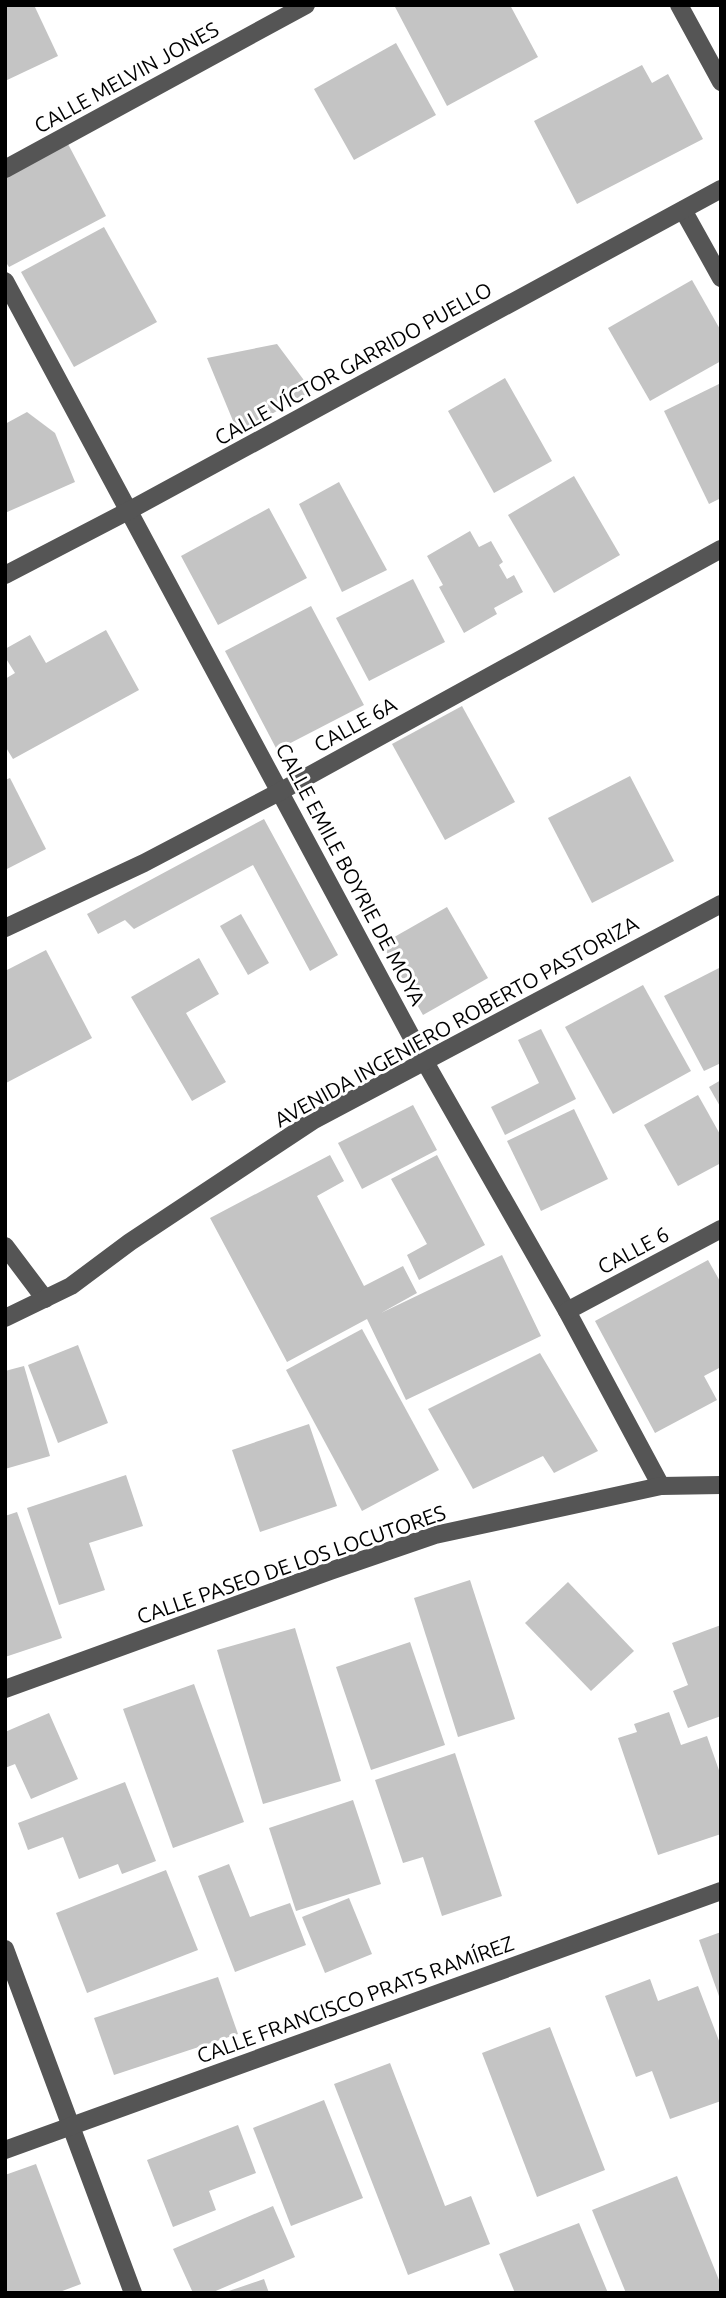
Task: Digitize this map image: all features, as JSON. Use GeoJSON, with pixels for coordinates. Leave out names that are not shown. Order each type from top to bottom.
{"type":"FeatureCollection","features":[{"type":"Feature","properties":{"kind":"street","name":"CALLE MELVIN JONES"},"geometry":{"type":"LineString","coordinates":[[5,169],[306,5]]}},
{"type":"Feature","properties":{"kind":"street"},"geometry":{"type":"LineString","coordinates":[[679,5],[721,82]]}},
{"type":"Feature","properties":{"kind":"street","name":"CALLE VÍCTOR GARRIDO PUELLO"},"geometry":{"type":"LineString","coordinates":[[5,576],[721,189]]}},
{"type":"Feature","properties":{"kind":"street"},"geometry":{"type":"LineString","coordinates":[[683,210],[721,278]]}},
{"type":"Feature","properties":{"kind":"street","name":"CALLE EMILE BOYRIE DE MOYA"},"geometry":{"type":"LineString","coordinates":[[5,281],[425,1062],[566,1311],[661,1486]]}},
{"type":"Feature","properties":{"kind":"street","name":"CALLE 6A"},"geometry":{"type":"LineString","coordinates":[[5,928],[144,863],[281,791],[721,549]]}},
{"type":"Feature","properties":{"kind":"street","name":"AVENIDA INGENIERO ROBERTO PASTORIZA"},"geometry":{"type":"LineString","coordinates":[[5,1318],[71,1286],[130,1242],[314,1120],[721,904]]}},
{"type":"Feature","properties":{"kind":"street","name":"CALLE 6"},"geometry":{"type":"LineString","coordinates":[[566,1311],[721,1229]]}},
{"type":"Feature","properties":{"kind":"street"},"geometry":{"type":"LineString","coordinates":[[5,1246],[45,1300]]}},
{"type":"Feature","properties":{"kind":"street","name":"CALLE PASEO DE LOS LOCUTORES"},"geometry":{"type":"LineString","coordinates":[[5,1689],[317,1575],[435,1535],[661,1486],[721,1485]]}},
{"type":"Feature","properties":{"kind":"street","name":"CALLE FRANCISCO PRATS RAMÍREZ"},"geometry":{"type":"LineString","coordinates":[[5,2150],[721,1891]]}},
{"type":"Feature","properties":{"kind":"street"},"geometry":{"type":"LineString","coordinates":[[5,1949],[133,2293]]}},
{"type":"Feature","properties":{"kind":"building"},"geometry":{"type":"Polygon","coordinates":[[[5,5],[34,5],[58,56],[5,81],[5,5]]]}},
{"type":"Feature","properties":{"kind":"building"},"geometry":{"type":"Polygon","coordinates":[[[394,5],[510,5],[538,57],[447,106],[394,5]]]}},
{"type":"Feature","properties":{"kind":"building"},"geometry":{"type":"Polygon","coordinates":[[[396,43],[436,115],[354,160],[314,89],[396,43]]]}},
{"type":"Feature","properties":{"kind":"building"},"geometry":{"type":"Polygon","coordinates":[[[642,65],[652,83],[668,74],[703,139],[577,204],[534,121],[642,65]]]}},
{"type":"Feature","properties":{"kind":"building"},"geometry":{"type":"Polygon","coordinates":[[[68,144],[106,216],[9,267],[5,261],[5,177],[68,144]]]}},
{"type":"Feature","properties":{"kind":"building"},"geometry":{"type":"Polygon","coordinates":[[[104,227],[157,322],[74,367],[21,272],[104,227]]]}},
{"type":"Feature","properties":{"kind":"building"},"geometry":{"type":"Polygon","coordinates":[[[692,280],[721,331],[721,361],[650,401],[608,328],[692,280]]]}},
{"type":"Feature","properties":{"kind":"building"},"geometry":{"type":"Polygon","coordinates":[[[277,344],[312,391],[238,433],[207,358],[277,344]]]}},
{"type":"Feature","properties":{"kind":"building"},"geometry":{"type":"Polygon","coordinates":[[[505,378],[552,461],[494,493],[448,411],[505,378]]]}},
{"type":"Feature","properties":{"kind":"building"},"geometry":{"type":"Polygon","coordinates":[[[721,383],[721,498],[709,504],[664,411],[721,383]]]}},
{"type":"Feature","properties":{"kind":"building"},"geometry":{"type":"Polygon","coordinates":[[[27,412],[55,433],[75,482],[5,513],[5,424],[27,412]]]}},
{"type":"Feature","properties":{"kind":"building"},"geometry":{"type":"Polygon","coordinates":[[[574,476],[620,555],[554,593],[508,515],[574,476]]]}},
{"type":"Feature","properties":{"kind":"building"},"geometry":{"type":"Polygon","coordinates":[[[339,482],[387,570],[342,592],[299,504],[339,482]]]}},
{"type":"Feature","properties":{"kind":"building"},"geometry":{"type":"Polygon","coordinates":[[[269,508],[307,578],[218,625],[181,556],[269,508]]]}},
{"type":"Feature","properties":{"kind":"building"},"geometry":{"type":"Polygon","coordinates":[[[470,531],[479,547],[491,541],[503,562],[499,565],[507,579],[514,575],[523,592],[494,608],[497,614],[464,633],[439,587],[443,585],[427,556],[470,531]]]}},
{"type":"Feature","properties":{"kind":"building"},"geometry":{"type":"Polygon","coordinates":[[[413,579],[445,642],[369,681],[336,618],[413,579]]]}},
{"type":"Feature","properties":{"kind":"building"},"geometry":{"type":"Polygon","coordinates":[[[311,606],[364,705],[277,750],[225,651],[311,606]]]}},
{"type":"Feature","properties":{"kind":"building"},"geometry":{"type":"Polygon","coordinates":[[[106,630],[139,690],[13,759],[5,746],[5,679],[15,673],[5,657],[5,649],[30,635],[46,663],[106,630]]]}},
{"type":"Feature","properties":{"kind":"building"},"geometry":{"type":"Polygon","coordinates":[[[462,706],[515,802],[445,840],[392,744],[462,706]]]}},
{"type":"Feature","properties":{"kind":"building"},"geometry":{"type":"Polygon","coordinates":[[[630,776],[674,861],[592,903],[548,818],[630,776]]]}},
{"type":"Feature","properties":{"kind":"building"},"geometry":{"type":"Polygon","coordinates":[[[10,778],[46,849],[5,870],[5,780],[10,778]]]}},
{"type":"Feature","properties":{"kind":"building"},"geometry":{"type":"Polygon","coordinates":[[[264,819],[338,955],[310,971],[253,865],[134,929],[125,920],[98,934],[87,914],[264,819]]]}},
{"type":"Feature","properties":{"kind":"building"},"geometry":{"type":"Polygon","coordinates":[[[447,907],[488,978],[423,1015],[382,944],[447,907]]]}},
{"type":"Feature","properties":{"kind":"building"},"geometry":{"type":"Polygon","coordinates":[[[241,914],[269,963],[248,975],[220,926],[241,914]]]}},
{"type":"Feature","properties":{"kind":"building"},"geometry":{"type":"Polygon","coordinates":[[[46,950],[92,1038],[6,1083],[5,971],[46,950]]]}},
{"type":"Feature","properties":{"kind":"building"},"geometry":{"type":"Polygon","coordinates":[[[199,958],[219,994],[186,1013],[226,1082],[192,1101],[131,997],[199,958]]]}},
{"type":"Feature","properties":{"kind":"building"},"geometry":{"type":"Polygon","coordinates":[[[721,967],[721,1063],[704,1071],[664,996],[721,967]]]}},
{"type":"Feature","properties":{"kind":"building"},"geometry":{"type":"Polygon","coordinates":[[[643,985],[691,1071],[613,1114],[565,1027],[643,985]]]}},
{"type":"Feature","properties":{"kind":"building"},"geometry":{"type":"Polygon","coordinates":[[[541,1029],[576,1099],[505,1135],[491,1107],[539,1083],[518,1040],[541,1029]]]}},
{"type":"Feature","properties":{"kind":"building"},"geometry":{"type":"Polygon","coordinates":[[[721,1080],[721,1108],[709,1087],[721,1080]]]}},
{"type":"Feature","properties":{"kind":"building"},"geometry":{"type":"Polygon","coordinates":[[[698,1095],[721,1136],[721,1163],[678,1186],[644,1125],[698,1095]]]}},
{"type":"Feature","properties":{"kind":"building"},"geometry":{"type":"Polygon","coordinates":[[[413,1105],[437,1150],[362,1189],[338,1143],[413,1105]]]}},
{"type":"Feature","properties":{"kind":"building"},"geometry":{"type":"Polygon","coordinates":[[[574,1109],[608,1179],[541,1211],[507,1141],[574,1109]]]}},
{"type":"Feature","properties":{"kind":"building"},"geometry":{"type":"Polygon","coordinates":[[[330,1155],[344,1181],[317,1196],[364,1286],[403,1266],[417,1293],[381,1313],[502,1255],[541,1336],[406,1400],[367,1319],[287,1362],[210,1218],[330,1155]]]}},
{"type":"Feature","properties":{"kind":"building"},"geometry":{"type":"Polygon","coordinates":[[[437,1155],[485,1245],[419,1280],[407,1255],[427,1244],[391,1179],[437,1155]]]}},
{"type":"Feature","properties":{"kind":"building"},"geometry":{"type":"Polygon","coordinates":[[[708,1260],[721,1283],[721,1367],[704,1376],[717,1400],[655,1433],[595,1321],[708,1260]]]}},
{"type":"Feature","properties":{"kind":"building"},"geometry":{"type":"Polygon","coordinates":[[[362,1329],[439,1470],[362,1511],[286,1370],[362,1329]]]}},
{"type":"Feature","properties":{"kind":"building"},"geometry":{"type":"Polygon","coordinates":[[[78,1345],[108,1423],[58,1443],[28,1365],[78,1345]]]}},
{"type":"Feature","properties":{"kind":"building"},"geometry":{"type":"Polygon","coordinates":[[[540,1353],[598,1451],[554,1473],[543,1456],[473,1489],[428,1409],[540,1353]]]}},
{"type":"Feature","properties":{"kind":"building"},"geometry":{"type":"Polygon","coordinates":[[[24,1366],[50,1456],[5,1469],[5,1371],[24,1366]]]}},
{"type":"Feature","properties":{"kind":"building"},"geometry":{"type":"Polygon","coordinates":[[[309,1424],[337,1506],[260,1532],[232,1450],[309,1424]]]}},
{"type":"Feature","properties":{"kind":"building"},"geometry":{"type":"Polygon","coordinates":[[[126,1475],[143,1526],[89,1543],[105,1590],[59,1605],[27,1508],[126,1475]]]}},
{"type":"Feature","properties":{"kind":"building"},"geometry":{"type":"Polygon","coordinates":[[[17,1512],[62,1638],[5,1657],[5,1516],[17,1512]]]}},
{"type":"Feature","properties":{"kind":"building"},"geometry":{"type":"Polygon","coordinates":[[[470,1580],[515,1719],[458,1737],[414,1598],[470,1580]]]}},
{"type":"Feature","properties":{"kind":"building"},"geometry":{"type":"Polygon","coordinates":[[[568,1582],[634,1651],[591,1691],[525,1623],[568,1582]]]}},
{"type":"Feature","properties":{"kind":"building"},"geometry":{"type":"Polygon","coordinates":[[[721,1625],[721,1716],[688,1728],[673,1691],[688,1685],[672,1643],[721,1625]]]}},
{"type":"Feature","properties":{"kind":"building"},"geometry":{"type":"Polygon","coordinates":[[[295,1628],[341,1781],[263,1804],[217,1650],[295,1628]]]}},
{"type":"Feature","properties":{"kind":"building"},"geometry":{"type":"Polygon","coordinates":[[[410,1642],[445,1745],[371,1770],[336,1667],[410,1642]]]}},
{"type":"Feature","properties":{"kind":"building"},"geometry":{"type":"Polygon","coordinates":[[[194,1684],[244,1822],[173,1848],[123,1709],[194,1684]]]}},
{"type":"Feature","properties":{"kind":"building"},"geometry":{"type":"Polygon","coordinates":[[[669,1712],[681,1745],[707,1736],[721,1776],[721,1834],[658,1855],[618,1738],[637,1732],[634,1724],[669,1712]]]}},
{"type":"Feature","properties":{"kind":"building"},"geometry":{"type":"Polygon","coordinates":[[[49,1713],[78,1779],[31,1799],[15,1764],[5,1768],[5,1732],[49,1713]]]}},
{"type":"Feature","properties":{"kind":"building"},"geometry":{"type":"Polygon","coordinates":[[[455,1753],[502,1896],[442,1916],[423,1857],[403,1863],[375,1780],[455,1753]]]}},
{"type":"Feature","properties":{"kind":"building"},"geometry":{"type":"Polygon","coordinates":[[[125,1782],[156,1861],[122,1874],[118,1864],[79,1879],[63,1837],[28,1850],[18,1823],[125,1782]]]}},
{"type":"Feature","properties":{"kind":"building"},"geometry":{"type":"Polygon","coordinates":[[[353,1800],[381,1884],[296,1911],[269,1828],[353,1800]]]}},
{"type":"Feature","properties":{"kind":"building"},"geometry":{"type":"Polygon","coordinates":[[[229,1864],[250,1917],[290,1903],[306,1945],[235,1972],[198,1876],[229,1864]]]}},
{"type":"Feature","properties":{"kind":"building"},"geometry":{"type":"Polygon","coordinates":[[[166,1870],[198,1950],[87,1993],[56,1913],[166,1870]]]}},
{"type":"Feature","properties":{"kind":"building"},"geometry":{"type":"Polygon","coordinates":[[[349,1898],[372,1954],[325,1973],[302,1917],[349,1898]]]}},
{"type":"Feature","properties":{"kind":"building"},"geometry":{"type":"Polygon","coordinates":[[[721,1932],[721,1999],[720,1999],[699,1940],[721,1932]]]}},
{"type":"Feature","properties":{"kind":"building"},"geometry":{"type":"Polygon","coordinates":[[[218,1977],[238,2034],[114,2075],[94,2018],[218,1977]]]}},
{"type":"Feature","properties":{"kind":"building"},"geometry":{"type":"Polygon","coordinates":[[[650,1979],[658,2001],[698,1986],[721,2046],[721,2101],[670,2119],[652,2071],[636,2077],[605,1996],[650,1979]]]}},
{"type":"Feature","properties":{"kind":"building"},"geometry":{"type":"Polygon","coordinates":[[[550,2027],[605,2170],[537,2197],[482,2053],[550,2027]]]}},
{"type":"Feature","properties":{"kind":"building"},"geometry":{"type":"Polygon","coordinates":[[[390,2063],[445,2206],[471,2196],[490,2244],[408,2275],[334,2084],[390,2063]]]}},
{"type":"Feature","properties":{"kind":"building"},"geometry":{"type":"Polygon","coordinates":[[[324,2100],[363,2198],[291,2226],[253,2128],[324,2100]]]}},
{"type":"Feature","properties":{"kind":"building"},"geometry":{"type":"Polygon","coordinates":[[[238,2125],[256,2173],[209,2191],[216,2210],[173,2227],[147,2160],[238,2125]]]}},
{"type":"Feature","properties":{"kind":"building"},"geometry":{"type":"Polygon","coordinates":[[[36,2164],[81,2284],[57,2293],[5,2293],[5,2175],[36,2164]]]}},
{"type":"Feature","properties":{"kind":"building"},"geometry":{"type":"Polygon","coordinates":[[[677,2176],[721,2285],[721,2293],[626,2293],[592,2210],[677,2176]]]}},
{"type":"Feature","properties":{"kind":"building"},"geometry":{"type":"Polygon","coordinates":[[[273,2206],[295,2257],[211,2293],[193,2293],[173,2249],[273,2206]]]}},
{"type":"Feature","properties":{"kind":"building"},"geometry":{"type":"Polygon","coordinates":[[[579,2223],[608,2293],[515,2293],[499,2254],[579,2223]]]}},
{"type":"Feature","properties":{"kind":"building"},"geometry":{"type":"Polygon","coordinates":[[[264,2279],[269,2293],[226,2292],[264,2279]]]}}]}
